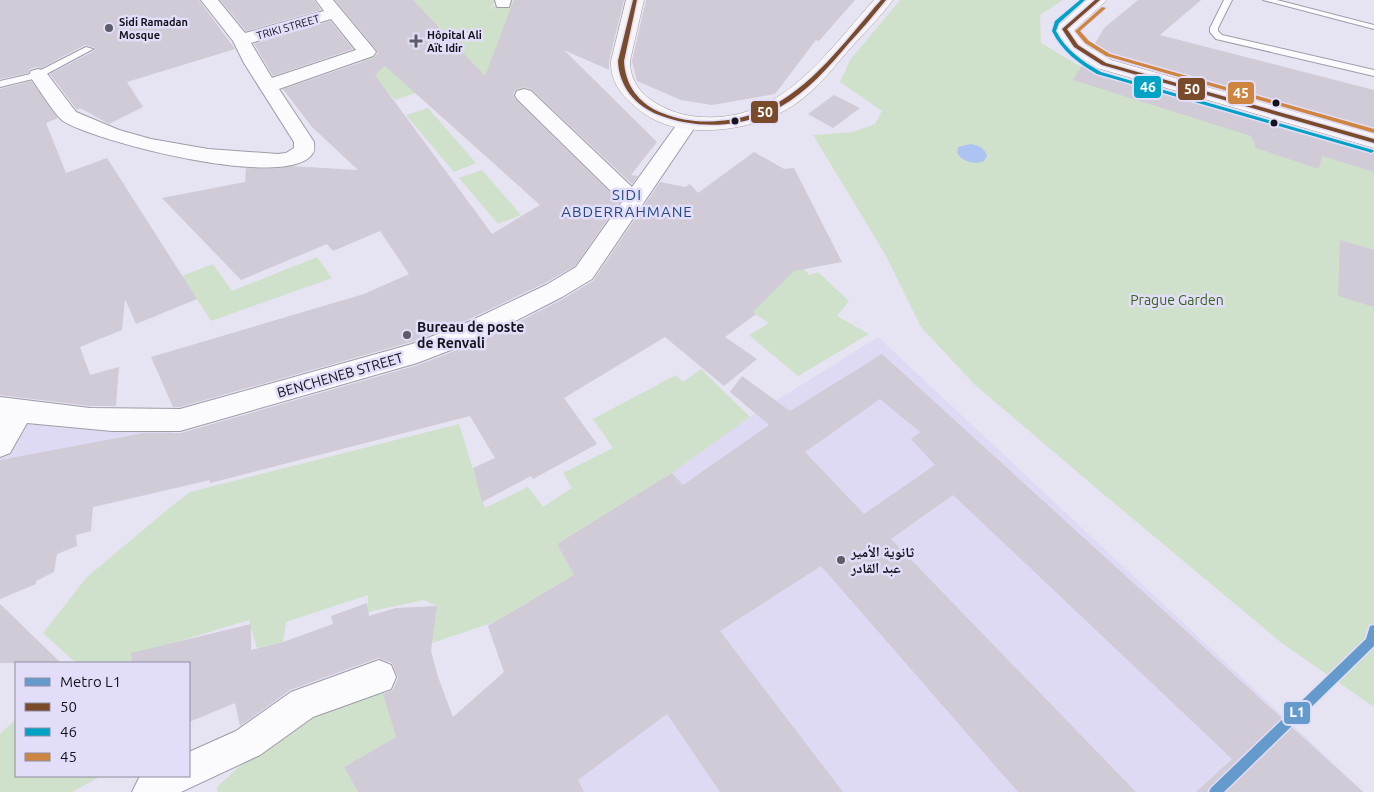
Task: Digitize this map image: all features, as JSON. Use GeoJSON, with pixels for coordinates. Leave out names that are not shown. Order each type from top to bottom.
{"type":"FeatureCollection","features":[{"type":"Feature","properties":{"kind":"street"},"geometry":{"type":"LineString","coordinates":[[38,75],[68,116],[112,134],[149,145],[208,156],[278,161],[291,159],[304,151],[304,142],[253,63],[241,40],[209,0]]}},
{"type":"Feature","properties":{"kind":"street"},"geometry":{"type":"LineString","coordinates":[[268,86],[367,52],[324,0]]}},
{"type":"Feature","properties":{"kind":"street"},"geometry":{"type":"LineString","coordinates":[[635,0],[620,64],[622,79],[635,96],[651,110],[674,121],[687,124],[714,123],[748,118],[780,105],[799,93],[884,0]]}},
{"type":"Feature","properties":{"kind":"street"},"geometry":{"type":"LineString","coordinates":[[1098,0],[1064,29],[1069,40],[1080,50],[1104,64],[1374,141]]}},
{"type":"Feature","properties":{"kind":"street","name":"TRIKI STREET"},"geometry":{"type":"LineString","coordinates":[[241,40],[335,14]]}},
{"type":"Feature","properties":{"kind":"street"},"geometry":{"type":"LineString","coordinates":[[524,95],[634,201]]}},
{"type":"Feature","properties":{"kind":"street","name":"BENCHENEB STREET"},"geometry":{"type":"LineString","coordinates":[[10,410],[100,420],[146,422],[180,420],[433,348],[473,331],[578,277],[584,272],[687,124]]}},
{"type":"Feature","properties":{"kind":"street"},"geometry":{"type":"LineString","coordinates":[[0,445],[10,410]]}},
{"type":"Feature","properties":{"kind":"street"},"geometry":{"type":"LineString","coordinates":[[190,770],[248,743],[303,704],[379,677]]}},
{"type":"Feature","properties":{"kind":"street"},"geometry":{"type":"LineString","coordinates":[[150,792],[152,787],[174,777]]}},
{"type":"Feature","properties":{"kind":"lane"},"geometry":{"type":"LineString","coordinates":[[1228,0],[1214,28],[1214,32],[1220,37],[1374,74]]}},
{"type":"Feature","properties":{"kind":"lane"},"geometry":{"type":"LineString","coordinates":[[1267,0],[1374,28]]}},
{"type":"Feature","properties":{"kind":"lane"},"geometry":{"type":"LineString","coordinates":[[0,84],[38,75],[89,49]]}},
{"type":"Feature","properties":{"kind":"shaded area","name":"ثانوية الأمير عبد القادر"},"geometry":{"type":"Polygon","coordinates":[[[878,337],[1364,792],[457,792],[525,708],[503,669],[487,624],[495,622],[574,575],[557,544],[591,524],[739,424],[878,337]]]}},
{"type":"Feature","properties":{"kind":"shaded area"},"geometry":{"type":"Polygon","coordinates":[[[19,422],[61,428],[148,432],[172,427],[168,490],[0,529],[0,456],[19,422]]]}},
{"type":"Feature","properties":{"kind":"green space"},"geometry":{"type":"Polygon","coordinates":[[[412,0],[497,0],[488,10],[503,0],[571,3],[528,87],[503,97],[412,0]]]}},
{"type":"Feature","properties":{"kind":"green space","name":"Prague Garden"},"geometry":{"type":"Polygon","coordinates":[[[900,0],[1063,0],[1040,15],[1041,43],[1088,71],[1374,150],[1374,707],[1283,644],[1096,488],[974,384],[921,327],[885,254],[813,135],[853,132],[875,124],[882,111],[840,82],[850,60],[900,0]]]}},
{"type":"Feature","properties":{"kind":"green space"},"geometry":{"type":"Polygon","coordinates":[[[381,53],[416,93],[395,100],[360,60],[381,53]]]}},
{"type":"Feature","properties":{"kind":"green space"},"geometry":{"type":"Polygon","coordinates":[[[428,108],[476,163],[454,172],[406,115],[428,108]]]}},
{"type":"Feature","properties":{"kind":"green space"},"geometry":{"type":"Polygon","coordinates":[[[482,170],[521,215],[498,224],[459,178],[482,170]]]}},
{"type":"Feature","properties":{"kind":"green space"},"geometry":{"type":"Polygon","coordinates":[[[317,257],[332,278],[211,321],[195,296],[174,279],[213,264],[232,291],[317,257]]]}},
{"type":"Feature","properties":{"kind":"green space"},"geometry":{"type":"Polygon","coordinates":[[[800,265],[809,275],[818,272],[849,301],[837,316],[869,334],[798,376],[749,335],[769,323],[740,304],[800,265]]]}},
{"type":"Feature","properties":{"kind":"green space"},"geometry":{"type":"Polygon","coordinates":[[[701,369],[750,417],[672,473],[557,544],[574,575],[495,622],[432,643],[437,606],[424,600],[368,612],[368,595],[286,622],[283,642],[257,648],[249,620],[176,642],[177,662],[75,662],[43,633],[87,577],[190,492],[459,424],[485,508],[528,487],[543,507],[572,488],[563,473],[613,448],[593,419],[676,375],[683,382],[701,369]]]}},
{"type":"Feature","properties":{"kind":"green space"},"geometry":{"type":"Polygon","coordinates":[[[383,691],[396,737],[344,767],[358,792],[218,792],[217,787],[253,754],[311,714],[383,691]]]}},
{"type":"Feature","properties":{"kind":"green space"},"geometry":{"type":"Polygon","coordinates":[[[15,720],[15,777],[99,777],[72,792],[0,792],[0,734],[15,720]]]}},
{"type":"Feature","properties":{"kind":"water"},"geometry":{"type":"Polygon","coordinates":[[[971,144],[979,146],[985,151],[987,156],[984,161],[969,162],[962,159],[957,153],[958,147],[971,144]]]}},
{"type":"Feature","properties":{"kind":"building"},"geometry":{"type":"Polygon","coordinates":[[[0,0],[199,0],[235,49],[127,82],[143,107],[109,124],[80,108],[77,110],[50,74],[94,51],[94,47],[85,45],[41,68],[37,67],[30,69],[28,73],[0,79],[0,0]]]}},
{"type":"Feature","properties":{"kind":"building"},"geometry":{"type":"Polygon","coordinates":[[[220,0],[314,0],[321,10],[246,31],[220,0]]]}},
{"type":"Feature","properties":{"kind":"building"},"geometry":{"type":"Polygon","coordinates":[[[335,0],[413,0],[485,76],[514,0],[624,0],[609,61],[609,70],[564,50],[657,142],[631,175],[638,176],[632,184],[532,90],[525,87],[516,89],[513,94],[516,100],[620,202],[575,266],[545,283],[463,322],[411,342],[180,407],[173,407],[151,357],[364,294],[409,274],[380,231],[333,251],[327,244],[241,280],[162,198],[245,182],[246,168],[269,169],[290,166],[358,170],[312,127],[283,89],[374,58],[378,53],[335,0]],[[385,66],[375,75],[492,234],[540,205],[385,66]]]}},
{"type":"Feature","properties":{"kind":"building"},"geometry":{"type":"Polygon","coordinates":[[[646,0],[855,0],[819,41],[816,40],[775,94],[712,105],[681,100],[637,81],[632,61],[646,0]]]}},
{"type":"Feature","properties":{"kind":"building"},"geometry":{"type":"Polygon","coordinates":[[[1138,0],[1201,0],[1160,35],[1374,90],[1374,132],[1112,58],[1093,47],[1104,28],[1138,0]]]}},
{"type":"Feature","properties":{"kind":"building"},"geometry":{"type":"Polygon","coordinates":[[[330,21],[353,49],[273,76],[254,44],[330,21]]]}},
{"type":"Feature","properties":{"kind":"building"},"geometry":{"type":"Polygon","coordinates":[[[1084,62],[1096,70],[1374,150],[1374,172],[1322,156],[1319,169],[1256,148],[1251,136],[1073,80],[1084,62]]]}},
{"type":"Feature","properties":{"kind":"building"},"geometry":{"type":"Polygon","coordinates":[[[31,81],[58,118],[46,123],[66,173],[107,158],[197,299],[136,324],[125,299],[122,330],[80,347],[90,375],[119,367],[116,406],[90,406],[0,395],[0,89],[31,81]]]}},
{"type":"Feature","properties":{"kind":"building"},"geometry":{"type":"Polygon","coordinates":[[[834,95],[860,108],[833,128],[808,114],[834,95]]]}},
{"type":"Feature","properties":{"kind":"building"},"geometry":{"type":"Polygon","coordinates":[[[754,152],[784,169],[794,168],[842,262],[794,271],[753,312],[756,314],[725,337],[757,359],[724,386],[665,337],[564,398],[597,444],[533,479],[531,476],[482,502],[473,468],[495,458],[470,416],[210,483],[210,480],[93,507],[91,531],[76,535],[77,546],[57,554],[54,572],[36,581],[36,584],[0,599],[0,460],[144,433],[181,433],[418,365],[483,340],[563,299],[593,281],[660,182],[685,187],[690,184],[698,193],[754,152]]]}},
{"type":"Feature","properties":{"kind":"building"},"geometry":{"type":"Polygon","coordinates":[[[1340,240],[1374,250],[1374,307],[1338,296],[1340,240]]]}},
{"type":"Feature","properties":{"kind":"building","name":"ثانوية الأمير عبد القادر"},"geometry":{"type":"Polygon","coordinates":[[[882,354],[1363,792],[1196,792],[1232,759],[953,495],[891,539],[1136,792],[1018,792],[821,566],[720,631],[843,792],[720,792],[667,714],[578,780],[584,792],[358,792],[344,767],[396,737],[383,694],[393,690],[398,678],[392,663],[378,658],[290,690],[240,726],[235,703],[190,722],[190,662],[132,662],[131,653],[251,624],[251,650],[283,642],[333,624],[331,616],[367,603],[369,616],[396,608],[437,606],[431,651],[438,677],[453,717],[504,672],[488,626],[574,575],[557,544],[672,473],[683,485],[769,425],[730,392],[742,376],[790,411],[882,354]],[[880,399],[805,452],[864,514],[935,465],[911,439],[920,432],[880,399]]]}},
{"type":"Feature","properties":{"kind":"building"},"geometry":{"type":"Polygon","coordinates":[[[0,604],[60,662],[15,662],[0,663],[0,604]]]}},
{"type":"Feature","properties":{"kind":"metro line","name":"L1"},"geometry":{"type":"LineString","coordinates":[[1215,792],[1370,642],[1374,630]]}},
{"type":"Feature","properties":{"kind":"transit line","name":"50"},"geometry":{"type":"LineString","coordinates":[[635,0],[621,61],[621,70],[626,85],[636,98],[658,113],[675,119],[710,124],[727,123],[762,114],[792,97],[816,76],[884,0]]}},
{"type":"Feature","properties":{"kind":"transit line","name":"46"},"geometry":{"type":"LineString","coordinates":[[1083,0],[1057,22],[1054,31],[1067,51],[1099,73],[1371,151]]}},
{"type":"Feature","properties":{"kind":"transit line","name":"50"},"geometry":{"type":"LineString","coordinates":[[1098,0],[1064,29],[1076,46],[1104,64],[1374,141]]}},
{"type":"Feature","properties":{"kind":"transit line","name":"45"},"geometry":{"type":"LineString","coordinates":[[1104,8],[1077,31],[1087,42],[1108,55],[1374,131]]}},
{"type":"Feature","properties":{"kind":"place","name":"Sidi Ramadan Mosque"},"geometry":{"type":"Point","coordinates":[109,28]}},
{"type":"Feature","properties":{"kind":"place","name":"Hôpital Ali Aït Idir"},"geometry":{"type":"Point","coordinates":[416,41]}},
{"type":"Feature","properties":{"kind":"place","name":"Bureau de poste de Renvali"},"geometry":{"type":"Point","coordinates":[407,335]}},
{"type":"Feature","properties":{"kind":"place","name":"ثانوية الأمير عبد القادر"},"geometry":{"type":"Point","coordinates":[841,560]}},
{"type":"Feature","properties":{"kind":"district","name":"SIDI ABDERRAHMANE"},"geometry":{"type":"Point","coordinates":[627,204]}}]}
